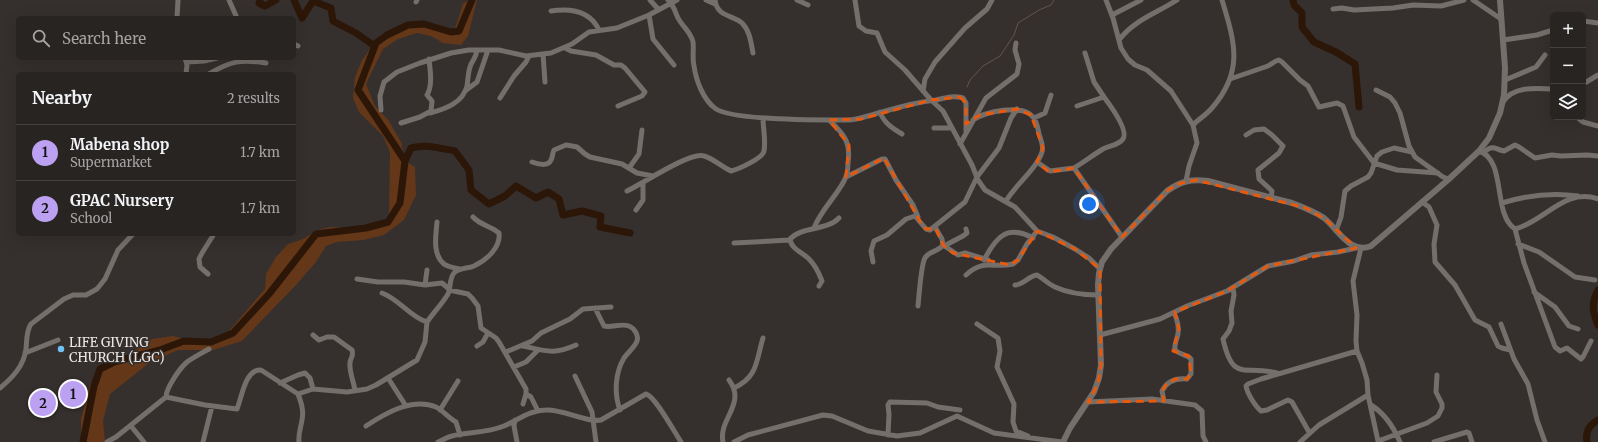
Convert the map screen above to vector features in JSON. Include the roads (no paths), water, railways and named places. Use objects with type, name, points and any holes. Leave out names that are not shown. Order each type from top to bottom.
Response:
[{"type":"street","points":[[177,16],[178,0]]},
{"type":"street","points":[[229,0],[236,16]]},
{"type":"street","points":[[650,0],[659,10]]},
{"type":"street","points":[[381,110],[380,96],[384,82],[397,72],[429,59],[460,51],[477,50],[506,51],[529,56],[543,54],[565,48],[588,32],[617,28],[659,10],[669,1],[677,0]]},
{"type":"street","points":[[706,0],[715,2],[724,14],[744,25],[750,37],[753,53]]},
{"type":"street","points":[[796,0],[808,5]]},
{"type":"street","points":[[855,0],[859,26],[866,31],[877,33],[885,52],[905,70],[931,100],[943,111],[985,190],[1006,201],[1015,208],[1037,231],[1075,249],[1089,258],[1100,269]]},
{"type":"street","points":[[923,91],[925,79],[935,62],[965,28],[987,9],[992,0]]},
{"type":"street","points":[[1106,0],[1112,14],[1121,48],[1128,59],[1153,75],[1171,91],[1194,125],[1197,143],[1186,180]]},
{"type":"street","points":[[1112,14],[1141,0]]},
{"type":"street","points":[[1119,40],[1127,30],[1146,17],[1177,0]]},
{"type":"street","points":[[1333,9],[1384,9],[1435,3],[1447,5],[1464,0]]},
{"type":"street","points":[[1473,0],[1501,19]]},
{"type":"street","points":[[669,1],[679,19],[692,37],[695,73],[705,96],[712,106],[723,112],[763,118],[830,120],[861,119],[880,112],[931,100],[948,97],[963,98],[966,103],[966,132]]},
{"type":"street","points":[[1194,125],[1211,109],[1220,97],[1230,79],[1235,64],[1233,45],[1223,2]]},
{"type":"street","points":[[1482,152],[1497,122],[1502,103],[1505,80],[1501,19],[1502,2]]},
{"type":"street","points":[[551,11],[567,10],[581,13],[592,19],[599,30]]},
{"type":"street","points":[[649,15],[653,39],[674,65]]},
{"type":"street","points":[[1586,21],[1598,23]]},
{"type":"street","points":[[1503,40],[1537,35],[1550,31]]},
{"type":"street","points":[[960,144],[986,98],[1017,74],[1019,64],[1015,50],[1016,43]]},
{"type":"street","points":[[565,48],[572,51],[596,54],[625,68],[645,92],[642,96],[618,106]]},
{"type":"street","points":[[401,123],[449,106],[460,99],[465,91],[470,68],[476,58],[477,50]]},
{"type":"street","points":[[465,91],[477,82],[488,50]]},
{"type":"street","points":[[1037,162],[1050,171],[1074,168],[1123,139],[1124,131],[1114,110],[1094,82],[1085,53]]},
{"type":"street","points":[[543,54],[546,82]]},
{"type":"street","points":[[1505,80],[1536,67],[1545,55]]},
{"type":"street","points":[[500,98],[529,56]]},
{"type":"street","points":[[429,59],[431,78],[427,95],[431,99],[432,104],[430,113]]},
{"type":"street","points":[[186,72],[186,60],[208,60]]},
{"type":"street","points":[[213,72],[229,64],[240,61],[248,60],[266,63]]},
{"type":"street","points":[[1230,79],[1268,66],[1279,60],[1308,86],[1319,107],[1337,103],[1343,106],[1354,137],[1374,163],[1397,170],[1438,173]]},
{"type":"street","points":[[1586,82],[1598,75]]},
{"type":"street","points":[[1502,103],[1510,94],[1520,91],[1534,88],[1550,89]]},
{"type":"street","points":[[1376,90],[1390,97],[1395,103],[1400,113],[1412,152],[1419,161],[1448,179]]},
{"type":"street","points":[[1034,118],[1045,113],[1051,95]]},
{"type":"street","points":[[1077,106],[1104,97]]},
{"type":"street","points":[[973,120],[986,114],[1017,109],[1026,112],[1034,118],[1043,148],[1037,162],[1021,180],[1006,201]]},
{"type":"street","points":[[846,177],[882,159],[885,159],[918,217],[926,229],[930,230],[963,205],[977,177],[998,148],[1011,118],[1017,109]]},
{"type":"street","points":[[880,112],[888,124],[902,134]]},
{"type":"street","points":[[627,191],[687,159],[700,155],[705,156],[731,171],[760,157],[764,151],[763,118]]},
{"type":"street","points":[[814,228],[819,217],[846,177],[849,159],[849,145],[842,133],[830,120]]},
{"type":"street","points":[[1581,120],[1598,126]]},
{"type":"street","points":[[934,128],[951,128]]},
{"type":"street","points":[[1246,135],[1254,130],[1264,129],[1283,146],[1279,153],[1258,170],[1259,179],[1271,190],[1272,198]]},
{"type":"street","points":[[629,168],[639,154],[642,130]]},
{"type":"street","points":[[532,162],[540,165],[549,162],[554,150],[566,145],[577,147],[590,157],[616,162],[642,175],[654,176]]},
{"type":"street","points":[[1100,335],[1147,323],[1174,313],[1233,288],[1252,274],[1268,266],[1294,261],[1311,255],[1371,246],[1448,179],[1482,152],[1490,148],[1494,147],[1504,151],[1515,145],[1535,158],[1552,155],[1598,156]]},
{"type":"street","points":[[1336,231],[1341,217],[1345,191],[1351,186],[1368,178],[1377,156],[1382,152],[1394,148],[1412,152]]},
{"type":"street","points":[[1482,152],[1487,154],[1494,167],[1506,218],[1511,227],[1514,229],[1547,330],[1556,349],[1562,351],[1567,348],[1581,359],[1591,340]]},
{"type":"street","points":[[1074,168],[1122,237]]},
{"type":"street","points":[[734,442],[748,435],[823,415],[832,416],[868,431],[888,435],[910,435],[920,433],[951,417],[957,416],[994,433],[1063,442],[1070,428],[1096,388],[1099,378],[1101,365],[1098,295],[1100,269],[1104,258],[1122,237],[1167,191],[1186,180],[1208,181],[1306,208],[1325,218],[1346,241],[1359,248]]},
{"type":"street","points":[[636,210],[643,200],[643,183]]},
{"type":"street","points":[[1502,203],[1525,196],[1539,194],[1587,196],[1598,200]]},
{"type":"street","points":[[1514,229],[1526,225],[1563,203],[1580,196]]},
{"type":"street","points":[[1422,202],[1429,207],[1438,225],[1434,244],[1435,262],[1456,285],[1475,320],[1488,328],[1498,346],[1510,350]]},
{"type":"street","points":[[298,394],[313,389],[338,392],[367,389],[388,378],[416,360],[423,349],[427,336],[427,322],[443,301],[449,289],[453,274],[460,269],[480,263],[491,254],[499,242],[498,233],[495,229],[478,222],[473,217]]},
{"type":"street","points":[[873,262],[871,251],[874,241],[888,235],[910,217],[918,217]]},
{"type":"street","points":[[734,244],[790,240],[794,235],[832,224],[839,218]]},
{"type":"street","points":[[437,222],[435,244],[440,258],[445,264],[460,269]]},
{"type":"street","points":[[935,227],[944,246],[958,255],[965,253],[998,264]]},
{"type":"street","points":[[918,306],[920,282],[925,258],[963,236],[967,233],[966,229]]},
{"type":"street","points":[[966,275],[977,267],[990,264],[1010,265],[1016,262],[1026,244],[1033,238],[1037,231]]},
{"type":"street","points":[[984,260],[995,241],[1003,235],[1018,232],[1033,238]]},
{"type":"street","points":[[0,388],[18,370],[26,354],[28,328],[31,324],[64,299],[73,295],[86,295],[97,289],[105,279],[113,258],[118,250],[131,236]]},
{"type":"street","points":[[208,274],[200,267],[199,259],[213,236]]},
{"type":"street","points":[[790,240],[796,249],[810,261],[818,272],[822,281],[819,286]]},
{"type":"street","points":[[1518,244],[1539,252],[1575,277],[1595,280]]},
{"type":"street","points":[[1359,248],[1353,281],[1356,303],[1357,352],[1367,380],[1368,396],[1378,441],[1396,433],[1428,423],[1438,416],[1442,408],[1442,404],[1436,392],[1437,375]]},
{"type":"street","points":[[426,286],[428,270]]},
{"type":"street","points":[[1015,285],[1019,285],[1030,277],[1037,275],[1055,287],[1064,290],[1081,294],[1098,295]]},
{"type":"street","points":[[357,278],[378,282],[404,282],[426,286],[442,284],[449,289],[468,294],[478,306],[481,328],[496,338],[506,352],[526,390],[523,404]]},
{"type":"street","points":[[1233,288],[1234,295],[1231,311],[1232,323],[1223,339],[1227,356],[1235,366],[1242,370],[1257,370],[1279,373]]},
{"type":"street","points":[[1534,292],[1555,307],[1569,326],[1578,329]]},
{"type":"street","points":[[382,294],[391,297],[415,316],[427,322]]},
{"type":"street","points":[[506,352],[532,341],[545,331],[570,319],[584,309],[611,307]]},
{"type":"street","points":[[595,308],[604,326],[626,325],[633,328],[638,335],[637,341],[623,360],[618,376],[616,396],[620,410]]},
{"type":"street","points":[[1164,401],[1162,391],[1166,385],[1175,380],[1187,379],[1191,374],[1191,359],[1187,355],[1179,353],[1176,350],[1175,345],[1179,329],[1174,313]]},
{"type":"street","points":[[977,324],[998,338],[1000,351],[998,367],[1014,404],[1014,427],[1016,431],[1033,438]]},
{"type":"street","points":[[1501,324],[1518,369],[1528,384],[1537,420],[1545,442]]},
{"type":"street","points":[[477,346],[483,342],[488,333]]},
{"type":"street","points":[[313,335],[318,340],[327,337],[334,337],[352,350],[353,357],[350,363],[355,390]]},
{"type":"street","points":[[734,388],[746,382],[753,373],[756,368],[764,338]]},
{"type":"street","points":[[26,354],[58,340]]},
{"type":"street","points":[[522,345],[538,350],[552,352],[576,345]]},
{"type":"street","points":[[107,442],[131,426],[166,397],[183,367],[193,358],[209,349]]},
{"type":"street","points":[[514,367],[526,362],[538,350]]},
{"type":"street","points":[[1309,432],[1292,402],[1288,400],[1261,411],[1255,406],[1253,400],[1247,392],[1246,386],[1279,373],[1357,352]]},
{"type":"street","points":[[166,397],[212,406],[237,409],[244,387],[251,373],[256,370],[261,370],[298,394],[303,409],[299,437],[300,442]]},
{"type":"street","points":[[280,383],[298,374],[305,373],[310,378],[313,389]]},
{"type":"street","points":[[575,376],[590,404],[596,442]]},
{"type":"street","points":[[388,378],[406,406]]},
{"type":"street","points":[[723,442],[723,431],[736,396],[734,388],[728,380]]},
{"type":"street","points":[[440,410],[458,381]]},
{"type":"street","points":[[526,394],[531,397],[538,411]]},
{"type":"street","points":[[438,442],[451,436],[495,429],[530,413],[538,411],[548,410],[563,412],[593,420],[601,420],[649,394],[681,442]]},
{"type":"street","points":[[1300,442],[1309,432],[1332,416],[1368,396]]},
{"type":"street","points":[[1088,402],[1152,399],[1195,405],[1202,411],[1203,436],[1206,442]]},
{"type":"street","points":[[888,435],[888,405],[890,402],[927,403],[938,407],[960,410]]},
{"type":"street","points":[[366,426],[390,412],[406,406],[427,405],[436,407],[456,422],[460,435]]},
{"type":"street","points":[[1371,405],[1382,414],[1396,433],[1400,442]]},
{"type":"street","points":[[203,442],[212,406]]},
{"type":"street","points":[[515,420],[514,426],[517,442]]},
{"type":"street","points":[[131,426],[144,442]]},
{"type":"street","points":[[1434,442],[1467,432],[1469,433],[1472,442]]},
{"type":"waterway","points":[[260,0],[259,3],[265,6],[276,0]]},
{"type":"waterway","points":[[294,0],[302,18],[313,1],[331,8],[333,21],[356,33],[373,45]]},
{"type":"waterway","points":[[83,442],[94,386],[100,369],[114,362],[160,350],[184,341],[211,342],[233,333],[269,294],[316,234],[366,228],[388,222],[400,203],[405,161],[358,90],[376,43],[387,35],[408,25],[424,24],[451,32],[459,31],[472,0]]},
{"type":"waterway","points":[[967,87],[970,80],[983,66],[1000,56],[1014,35],[1018,23],[1039,10],[1051,5],[1054,0]]},
{"type":"waterway","points":[[1293,0],[1294,5],[1302,13],[1302,27],[1314,42],[1336,52],[1355,64],[1359,107]]},
{"type":"waterway","points":[[405,161],[411,148],[427,146],[455,151],[469,170],[471,190],[489,204],[505,196],[516,186],[536,198],[548,192],[559,199],[563,215],[582,211],[601,216],[600,227],[630,233]]},
{"type":"waterway","points":[[1598,290],[1593,304],[1594,316],[1598,325]]},
{"type":"waterway","points":[[1587,442],[1588,429],[1598,420]]},
{"type":"place","name":"LIFE GIVING CHURCH (LGC)","points":[[61,349]]},
{"type":"place","name":"Mabena shop","points":[[73,394]]},
{"type":"place","name":"GPAC Nursery","points":[[43,403]]}]
